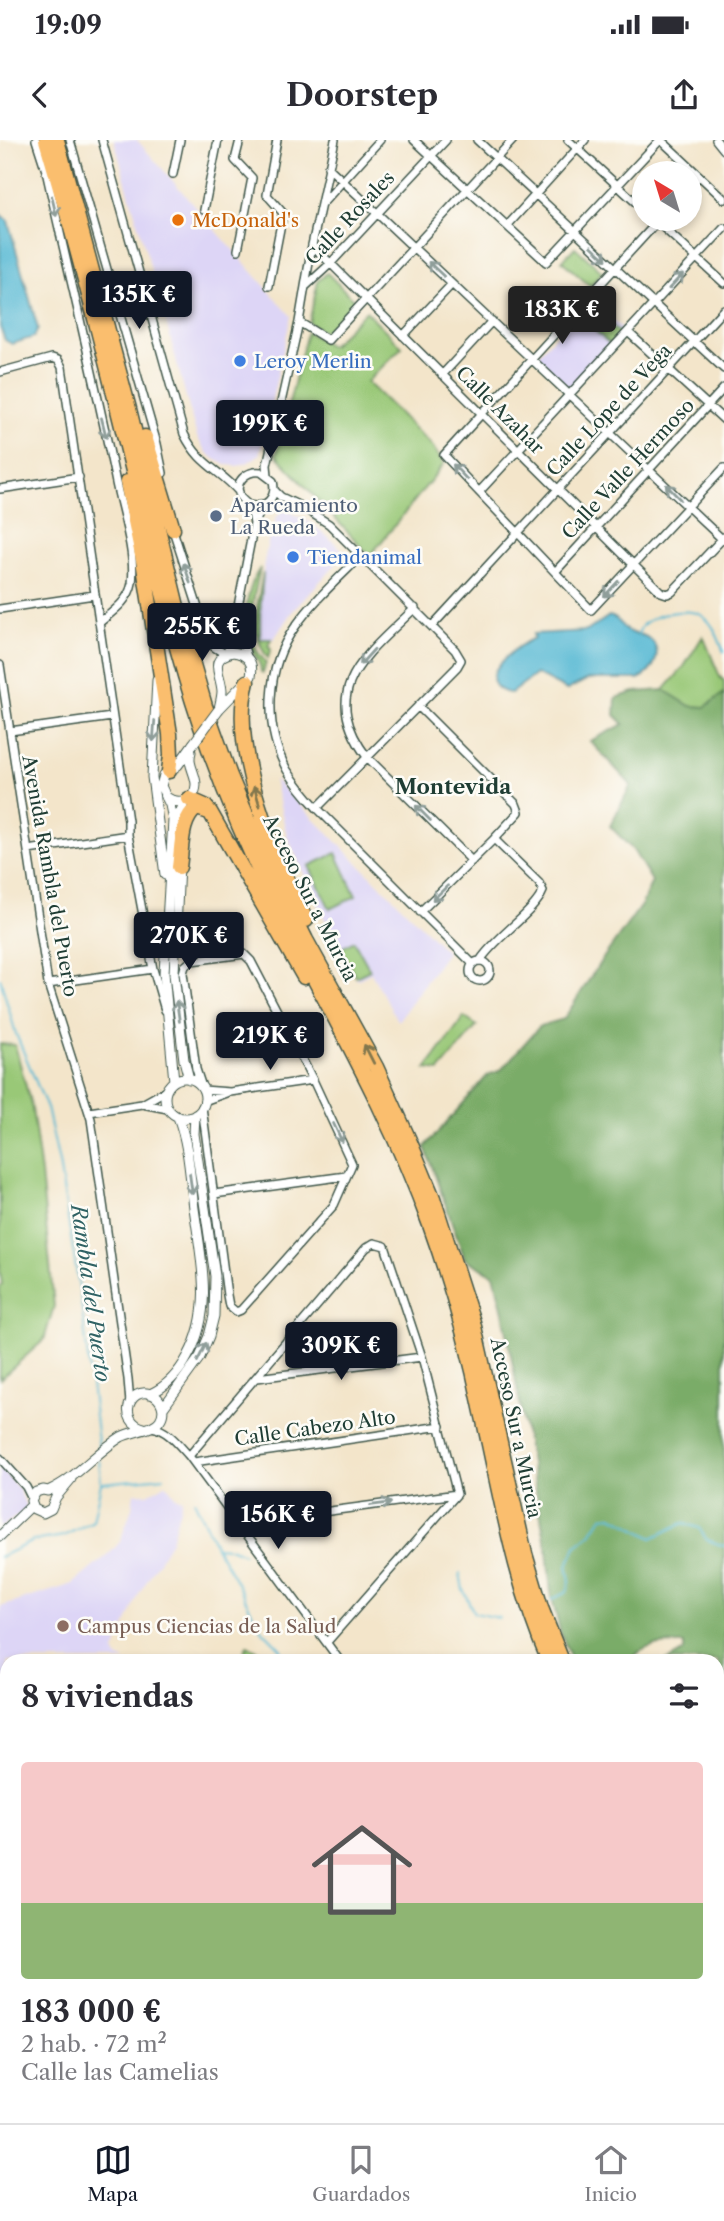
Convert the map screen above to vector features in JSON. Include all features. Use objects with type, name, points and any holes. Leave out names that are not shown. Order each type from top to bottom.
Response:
[{"type":"highway","name":"Acceso Sur a Murcia","points":[[46,140],[117,406],[170,626],[207,746],[260,873],[344,1032],[399,1145],[439,1251],[471,1360],[513,1558],[546,1654]]},
{"type":"highway","name":"Acceso Sur a Murcia","points":[[57,140],[129,409],[181,623],[209,718],[260,846],[306,940],[376,1067],[423,1172],[444,1230],[479,1345],[525,1554],[541,1608],[559,1654]]},
{"type":"highway","points":[[85,238],[173,529]]},
{"type":"highway","points":[[117,406],[113,414],[143,560],[170,734],[172,769]]},
{"type":"highway","points":[[245,684],[243,727],[254,788],[274,848],[327,964],[338,995]]},
{"type":"highway","points":[[187,800],[205,806],[211,812],[290,954],[323,1006],[344,1032]]},
{"type":"highway","points":[[179,867],[186,820],[197,808],[211,812]]},
{"type":"street","points":[[36,140],[46,171],[130,548],[130,592],[99,623]]},
{"type":"street","points":[[70,140],[157,444],[173,529],[204,627],[214,647],[225,654],[241,653],[247,657]]},
{"type":"street","points":[[102,140],[184,434],[198,457],[226,477],[239,492],[249,505],[254,524]]},
{"type":"street","points":[[173,174],[180,140]]},
{"type":"street","points":[[204,210],[218,140]]},
{"type":"street","points":[[238,250],[252,178],[235,160],[240,140]]},
{"type":"street","points":[[269,286],[283,213],[267,195],[277,140]]},
{"type":"street","points":[[317,808],[461,660],[415,608],[329,524],[286,500],[274,490],[266,471],[299,322],[327,167],[335,140]]},
{"type":"street","points":[[320,206],[380,140]]},
{"type":"street","points":[[414,140],[546,262],[660,140],[683,161]]},
{"type":"street","name":"Calle Rosales","points":[[306,287],[446,140]]},
{"type":"street","points":[[477,140],[724,369]]},
{"type":"street","points":[[299,322],[328,340],[513,140]]},
{"type":"street","points":[[568,140],[632,199]]},
{"type":"street","points":[[507,226],[585,140]]},
{"type":"street","points":[[716,140],[724,149]]},
{"type":"street","points":[[327,167],[723,538]]},
{"type":"street","points":[[702,179],[724,200]]},
{"type":"street","points":[[480,492],[724,229]]},
{"type":"street","points":[[647,231],[444,455],[591,611],[724,468]]},
{"type":"street","points":[[668,231],[724,284]]},
{"type":"street","name":"Calle Azahar","points":[[312,245],[661,592],[667,594],[678,585],[723,538]]},
{"type":"street","points":[[403,336],[452,284]]},
{"type":"street","name":"Calle Lope de Vega","points":[[432,626],[724,309]]},
{"type":"street","points":[[442,374],[492,321]]},
{"type":"street","points":[[628,332],[724,420]]},
{"type":"street","points":[[0,372],[52,358],[58,360],[64,374],[128,835],[153,969],[168,1022]]},
{"type":"street","name":"Calle Valle Hermoso","points":[[555,572],[724,388]]},
{"type":"street","points":[[239,492],[241,480],[245,475],[266,471]]},
{"type":"street","points":[[226,477],[245,475]]},
{"type":"street","points":[[0,489],[79,477]]},
{"type":"street","points":[[219,709],[222,688],[216,669],[217,663],[231,642],[254,524],[274,490]]},
{"type":"street","points":[[249,505],[286,500]]},
{"type":"street","points":[[361,556],[309,609],[282,649],[272,684],[272,716],[278,748],[286,768],[317,808],[420,912],[476,963],[535,903],[543,891],[539,883],[494,839]]},
{"type":"street","points":[[0,609],[94,595]]},
{"type":"street","points":[[204,627],[216,635],[225,632],[229,628],[239,596]]},
{"type":"street","points":[[142,1104],[167,1090],[174,1081],[164,973],[173,828],[172,812],[163,792],[162,780],[219,709],[245,684],[252,670],[240,633],[239,596]]},
{"type":"street","points":[[415,608],[362,661],[350,682],[345,702],[346,719],[355,740],[367,757],[472,861]]},
{"type":"street","points":[[158,663],[152,777],[167,898]]},
{"type":"street","name":"Avenida Rambla del Puerto","points":[[0,665],[48,984],[89,1112],[130,1403]]},
{"type":"street","points":[[219,680],[230,687],[245,684]]},
{"type":"street","points":[[418,706],[519,808],[517,816],[420,912]]},
{"type":"street","points":[[10,731],[112,717]]},
{"type":"street","points":[[189,1079],[184,1060],[174,974],[179,867],[178,819],[195,790],[189,761],[193,744]]},
{"type":"street","points":[[172,769],[185,769],[193,775]]},
{"type":"street","points":[[166,797],[174,802],[187,800]]},
{"type":"street","points":[[28,850],[128,835]]},
{"type":"street","points":[[244,954],[313,1080],[352,1164],[334,1205],[241,1310],[231,1310],[202,1089],[196,1069],[183,980],[185,966],[191,961],[244,954]]},
{"type":"street","points":[[48,984],[153,969]]},
{"type":"street","points":[[174,1081],[189,1079],[202,1089],[230,1092],[313,1080]]},
{"type":"street","points":[[167,1090],[165,1101],[168,1109]]},
{"type":"street","points":[[115,1441],[159,1422],[163,1411],[200,1357],[209,1336],[214,1316],[215,1276],[194,1134],[195,1115],[203,1104],[230,1092]]},
{"type":"street","points":[[89,1112],[142,1104],[168,1109],[178,1117],[195,1115]]},
{"type":"street","points":[[0,1458],[26,1487],[43,1513],[48,1511],[71,1479],[124,1431],[130,1403],[135,1397],[167,1384],[181,1368],[199,1333],[204,1312],[204,1277],[186,1148],[178,1117]]},
{"type":"street","points":[[214,1194],[346,1176]]},
{"type":"street","points":[[191,1459],[366,1248],[374,1243],[385,1246],[422,1357],[457,1494]]},
{"type":"street","points":[[256,1378],[422,1357]]},
{"type":"street","points":[[128,1379],[134,1389],[160,1400],[164,1425],[169,1435]]},
{"type":"street","points":[[129,1417],[137,1426],[160,1429],[169,1435],[191,1459],[335,1654]]},
{"type":"street","name":"Calle Cabezo Alto","points":[[191,1459],[441,1426]]},
{"type":"street","points":[[48,1492],[71,1479]]},
{"type":"street","points":[[0,1536],[22,1517],[43,1490],[48,1492],[54,1501]]},
{"type":"street","points":[[240,1523],[457,1494]]},
{"type":"street","points":[[327,1642],[457,1494]]},
{"type":"shaded area","points":[[114,140],[137,140],[291,316],[259,455],[247,463],[227,465],[216,460],[206,452],[197,437]]},
{"type":"shaded area","points":[[588,300],[625,331],[570,390],[535,358]]},
{"type":"shaded area","points":[[282,511],[288,511],[313,524],[346,553],[291,613],[274,639],[260,640],[264,562],[269,537]]},
{"type":"shaded area","points":[[274,779],[447,952],[398,1021],[371,973],[357,980],[320,910],[287,836]]},
{"type":"shaded area","points":[[0,1468],[19,1489],[27,1509],[0,1528]]},
{"type":"shaded area","name":"Campus Ciencias de la Salud","points":[[166,1484],[175,1496],[182,1499],[171,1541],[139,1594],[114,1651],[115,1654],[0,1654],[0,1607],[73,1584],[120,1542],[132,1508],[134,1493],[148,1494]]},
{"type":"green space","points":[[575,247],[602,272],[590,286],[562,261]]},
{"type":"green space","points":[[327,273],[355,301],[326,333],[309,323],[318,281]]},
{"type":"green space","points":[[366,311],[402,347],[367,382],[432,446],[444,464],[370,556],[276,455],[307,332],[331,346]]},
{"type":"green space","points":[[600,316],[621,334],[611,345],[590,326]]},
{"type":"green space","points":[[260,568],[252,605],[251,630],[258,653],[266,662],[263,673],[243,635],[249,592]]},
{"type":"green space","points":[[263,573],[260,639],[271,639],[268,658],[258,638],[256,628]]},
{"type":"green space","points":[[703,636],[724,681],[724,693],[705,707],[690,706],[664,690],[683,668]]},
{"type":"green space","points":[[664,690],[690,706],[705,707],[724,693],[724,1654],[679,1654],[684,1651],[684,1644],[676,1644],[648,1648],[636,1654],[569,1654],[560,1631],[551,1594],[547,1550],[494,1275],[465,1259],[425,1147],[487,1076],[501,1070],[540,1026],[564,1019],[642,904],[652,881],[633,850],[610,826],[631,785],[590,741],[624,724],[615,715],[616,698],[634,692]]},
{"type":"green space","points":[[336,853],[356,896],[330,909],[309,866]]},
{"type":"green space","points":[[354,941],[370,970],[356,977],[340,949]]},
{"type":"green space","points":[[464,1017],[477,1026],[439,1071],[426,1069]]},
{"type":"green space","points":[[0,1044],[15,1045],[32,1109],[54,1306],[44,1340],[0,1379],[2,1284]]},
{"type":"green space","points":[[247,1646],[266,1654],[244,1654]]},
{"type":"water","points":[[0,214],[8,221],[38,329],[34,337],[12,344],[5,340],[0,327]]},
{"type":"water","points":[[609,616],[628,632],[646,636],[656,648],[653,667],[644,676],[638,679],[588,679],[567,690],[536,674],[511,693],[496,686],[493,680],[499,665],[534,638],[533,634],[587,631]]},
{"type":"waterway","points":[[638,634],[640,628],[654,618],[669,613],[693,612],[708,621],[724,652]]},
{"type":"waterway","name":"Rambla del Puerto","points":[[0,978],[16,1034],[47,1108],[59,1163],[80,1293],[99,1450]]},
{"type":"waterway","name":"Rambla del Puerto","points":[[0,1557],[33,1541],[64,1536],[93,1521],[101,1483],[99,1459]]},
{"type":"waterway","points":[[103,1483],[164,1477]]},
{"type":"waterway","points":[[194,1500],[260,1628],[283,1654]]},
{"type":"waterway","points":[[551,1600],[567,1592],[570,1581],[567,1566],[576,1546],[591,1534],[602,1517],[612,1516],[652,1538],[683,1523],[699,1528],[707,1540],[724,1546]]},
{"type":"waterway","points":[[216,1547],[229,1548],[244,1554]]},
{"type":"waterway","points":[[460,1573],[463,1590],[474,1613],[499,1618]]},
{"type":"place","name":"McDonald's","points":[[178,220]]},
{"type":"place","name":"Leroy Merlin","points":[[240,361]]},
{"type":"place","name":"Aparcamiento La Rueda","points":[[216,516]]},
{"type":"place","name":"Tiendanimal","points":[[293,557]]},
{"type":"place","name":"Campus Ciencias de la Salud","points":[[63,1626]]},
{"type":"district","name":"Montevida","points":[[453,786]]}]
